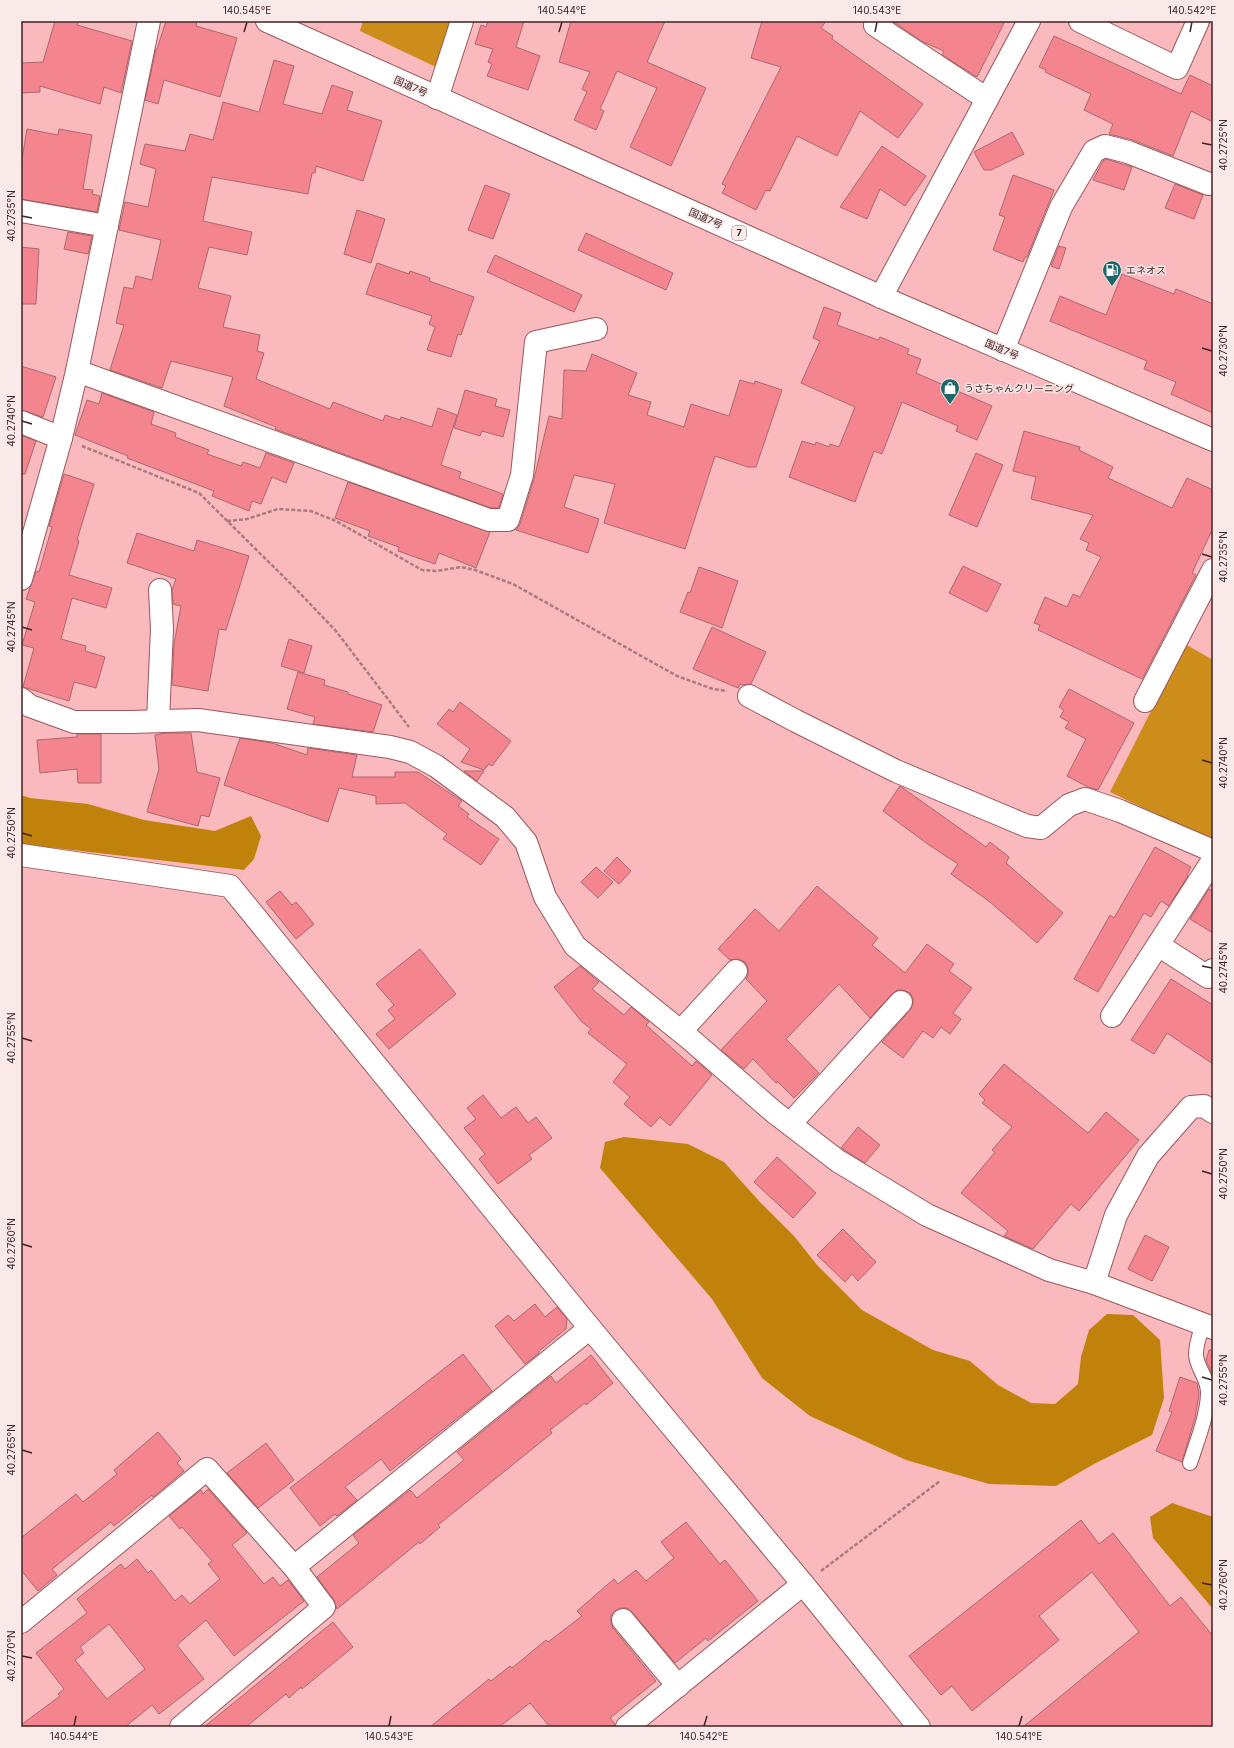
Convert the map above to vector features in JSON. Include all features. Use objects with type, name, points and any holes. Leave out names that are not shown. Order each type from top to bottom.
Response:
[{"type":"main road","points":[[21,579],[61,438],[77,371],[149,21]]},
{"type":"main road","name":"国道7号","points":[[267,21],[881,297],[1213,440]]},
{"type":"main road","points":[[437,98],[462,21]]},
{"type":"main road","points":[[876,21],[874,25],[987,99]]},
{"type":"main road","points":[[881,297],[1029,21]]},
{"type":"main road","points":[[1080,21],[1177,68],[1199,21],[1213,27]]},
{"type":"main road","points":[[1003,350],[1061,207],[1094,150],[1105,146],[1128,152],[1209,184]]},
{"type":"main road","points":[[21,211],[107,226]]},
{"type":"main road","points":[[77,371],[489,520],[508,520],[522,475],[536,342],[596,329]]},
{"type":"main road","points":[[21,422],[61,438]]},
{"type":"main road","points":[[1145,701],[1213,570]]},
{"type":"main road","points":[[158,721],[162,628],[160,590]]},
{"type":"main road","points":[[749,696],[796,722],[896,771],[1027,826],[1041,828],[1069,805],[1085,799],[1120,811],[1213,851]]},
{"type":"main road","points":[[21,699],[30,706],[74,722],[198,720],[390,747],[410,752],[436,766],[505,817],[526,842],[545,897],[575,946],[838,1162],[928,1215],[1049,1270],[1094,1283],[1208,1326]]},
{"type":"main road","points":[[21,855],[230,886],[590,1328],[803,1584],[919,1727]]},
{"type":"main road","points":[[1112,1016],[1213,860]]},
{"type":"main road","points":[[1158,945],[1208,977],[1213,970]]},
{"type":"main road","points":[[680,1032],[736,971]]},
{"type":"main road","points":[[790,1124],[901,1002]]},
{"type":"main road","points":[[1094,1283],[1116,1215],[1148,1156],[1191,1107],[1204,1106],[1213,1112]]},
{"type":"main road","points":[[294,1567],[590,1328]]},
{"type":"main road","points":[[21,1622],[207,1469],[294,1567],[324,1607],[181,1727]]},
{"type":"main road","points":[[627,1727],[803,1584]]},
{"type":"main road","points":[[623,1620],[678,1686]]},
{"type":"lane","points":[[1190,1463],[1205,1410],[1208,1393],[1205,1376],[1198,1365],[1196,1354],[1208,1326]]},
{"type":"path","points":[[61,438],[199,493],[294,586],[336,631],[412,731],[410,752]]},
{"type":"path","points":[[227,521],[246,519],[278,509],[311,511],[336,521],[422,570],[438,571],[461,568],[475,570],[513,584],[677,676],[713,689],[749,696]]},
{"type":"path","points":[[803,1584],[940,1481]]},
{"type":"shaded area","points":[[363,21],[451,21],[436,67],[360,31]]},
{"type":"shaded area","points":[[1185,644],[1213,660],[1213,841],[1110,792]]},
{"type":"shaded area","points":[[21,795],[30,798],[88,804],[144,820],[215,831],[251,816],[261,836],[254,859],[244,870],[21,844]]},
{"type":"shaded area","points":[[624,1137],[688,1144],[724,1162],[759,1201],[794,1236],[817,1265],[862,1310],[933,1350],[970,1361],[998,1385],[1031,1403],[1055,1404],[1078,1384],[1081,1357],[1089,1330],[1107,1314],[1133,1315],[1160,1340],[1164,1398],[1152,1435],[1094,1464],[1056,1486],[989,1484],[906,1460],[810,1416],[762,1378],[712,1299],[600,1168],[605,1142]]},
{"type":"shaded area","points":[[1172,1503],[1213,1517],[1213,1609],[1153,1538],[1150,1517]]},
{"type":"building","points":[[55,21],[79,21],[77,25],[132,41],[121,93],[104,87],[100,104],[40,86],[40,92],[21,93],[21,63],[43,62]]},
{"type":"building","points":[[166,21],[197,21],[196,26],[237,38],[220,97],[164,80],[158,104],[145,100],[156,49]]},
{"type":"building","points":[[488,21],[524,21],[516,47],[540,56],[528,90],[487,76],[492,64],[488,62],[493,49],[475,44],[481,25],[486,27]]},
{"type":"building","points":[[571,21],[665,21],[647,62],[706,88],[671,166],[630,147],[657,88],[617,71],[600,109],[604,111],[596,130],[574,120],[587,92],[582,89],[590,72],[559,62]]},
{"type":"building","points":[[762,21],[826,21],[821,28],[833,36],[832,39],[923,104],[898,138],[860,111],[837,156],[797,136],[770,191],[766,190],[756,210],[722,193],[726,186],[722,184],[781,67],[751,58]]},
{"type":"building","points":[[892,21],[1005,21],[977,77],[942,55],[944,51],[923,42]]},
{"type":"building","points":[[1054,36],[1181,94],[1190,75],[1213,86],[1213,122],[1191,111],[1173,156],[1133,140],[1109,134],[1113,124],[1084,110],[1091,94],[1045,72],[1046,70],[1039,67]]},
{"type":"building","points":[[274,60],[294,66],[283,104],[322,114],[332,85],[353,92],[347,110],[382,121],[363,181],[316,166],[315,173],[312,173],[308,194],[212,177],[203,221],[252,232],[247,255],[209,247],[198,288],[231,296],[223,327],[260,335],[257,351],[264,353],[256,379],[330,409],[333,402],[383,421],[385,415],[400,420],[401,417],[432,427],[438,408],[457,415],[441,465],[461,472],[459,478],[503,494],[499,508],[491,508],[275,429],[276,427],[224,406],[233,377],[171,361],[162,388],[110,370],[124,325],[116,323],[124,287],[133,289],[136,276],[152,280],[161,240],[119,230],[125,202],[148,207],[156,169],[140,164],[145,144],[185,151],[190,134],[213,140],[223,102],[259,112]]},
{"type":"building","points":[[27,129],[58,135],[59,129],[92,135],[83,189],[93,190],[92,194],[100,196],[97,212],[21,199],[21,165]]},
{"type":"building","points":[[1012,132],[1024,154],[991,170],[984,170],[974,152]]},
{"type":"building","points":[[882,146],[926,176],[905,206],[880,189],[867,219],[840,207]]},
{"type":"building","points":[[1106,159],[1132,167],[1124,190],[1093,180],[1103,161]]},
{"type":"building","points":[[1013,175],[1054,190],[1027,257],[1025,257],[1023,262],[993,250],[1005,217],[999,215]]},
{"type":"building","points":[[1175,184],[1203,195],[1194,219],[1165,208]]},
{"type":"building","points":[[485,185],[510,194],[493,239],[468,230]]},
{"type":"building","points":[[357,210],[385,219],[371,263],[344,254]]},
{"type":"building","points":[[68,232],[92,236],[88,254],[64,249]]},
{"type":"building","points":[[586,233],[673,273],[666,290],[578,250]]},
{"type":"building","points":[[1059,246],[1066,248],[1059,269],[1051,266]]},
{"type":"building","points":[[21,247],[39,249],[36,304],[21,304]]},
{"type":"building","points":[[495,255],[582,295],[574,312],[487,272]]},
{"type":"building","points":[[377,263],[409,274],[410,271],[430,278],[429,281],[474,297],[461,335],[458,334],[451,357],[427,350],[435,327],[429,324],[432,316],[366,294]]},
{"type":"building","points":[[1122,274],[1174,294],[1176,289],[1213,304],[1213,413],[1171,394],[1176,382],[1144,369],[1147,361],[1050,321],[1060,296],[1106,315]]},
{"type":"building","points":[[824,307],[841,313],[837,325],[878,340],[880,337],[909,349],[907,354],[921,359],[916,373],[992,406],[977,440],[956,431],[958,426],[902,402],[882,454],[874,451],[855,502],[789,477],[802,441],[815,445],[816,442],[829,447],[830,444],[839,447],[855,407],[801,383],[820,341],[813,338]]},
{"type":"building","points":[[592,354],[637,373],[628,395],[651,402],[647,415],[684,427],[691,404],[729,416],[740,380],[754,384],[755,381],[782,390],[756,467],[748,467],[715,456],[685,549],[604,523],[615,484],[574,475],[564,507],[599,519],[588,553],[516,530],[520,524],[534,479],[549,416],[562,419],[564,370],[586,371]]},
{"type":"building","points":[[21,366],[56,377],[43,417],[21,410]]},
{"type":"building","points":[[465,390],[497,399],[495,406],[510,410],[503,437],[482,431],[480,436],[454,428]]},
{"type":"building","points":[[102,393],[154,412],[151,424],[176,433],[175,437],[209,450],[207,454],[241,466],[243,462],[260,468],[266,453],[294,463],[286,483],[272,477],[261,504],[252,501],[249,511],[212,496],[214,491],[127,458],[128,456],[75,435],[87,400],[99,404]]},
{"type":"building","points":[[1024,431],[1080,447],[1079,450],[1113,467],[1108,478],[1172,508],[1187,478],[1213,490],[1213,528],[1192,573],[1196,575],[1142,679],[1038,630],[1040,625],[1034,623],[1045,597],[1067,607],[1073,594],[1080,597],[1101,557],[1086,550],[1089,543],[1080,539],[1093,515],[1031,499],[1036,477],[1013,471]]},
{"type":"building","points":[[21,435],[36,441],[25,474],[21,474]]},
{"type":"building","points":[[976,453],[1003,465],[977,527],[949,515]]},
{"type":"building","points":[[64,474],[94,484],[77,540],[79,541],[69,575],[112,588],[106,608],[72,598],[61,639],[86,646],[85,651],[105,657],[96,688],[74,682],[69,701],[23,687],[34,648],[22,645],[35,602],[26,599],[36,571],[39,572],[52,527],[49,526]]},
{"type":"building","points":[[348,482],[490,532],[476,568],[439,553],[435,564],[398,551],[399,547],[368,536],[370,531],[335,518]]},
{"type":"building","points":[[137,533],[194,551],[197,540],[249,556],[226,630],[219,629],[208,691],[172,685],[174,644],[181,606],[173,604],[172,590],[176,579],[127,563]]},
{"type":"building","points":[[963,566],[1001,584],[987,612],[949,593]]},
{"type":"building","points":[[699,567],[738,581],[722,628],[680,612],[688,592],[690,593]]},
{"type":"building","points":[[712,627],[766,652],[751,684],[740,684],[738,688],[693,669]]},
{"type":"building","points":[[289,639],[312,646],[304,673],[281,666]]},
{"type":"building","points":[[298,672],[325,680],[324,685],[348,692],[348,694],[382,705],[373,732],[313,724],[315,717],[287,709]]},
{"type":"building","points":[[1069,689],[1134,723],[1098,790],[1088,787],[1067,776],[1086,739],[1065,728],[1069,722],[1060,717],[1064,710],[1059,707]]},
{"type":"building","points":[[460,702],[511,741],[492,766],[489,764],[484,770],[461,762],[470,749],[437,724],[449,709],[453,712]]},
{"type":"building","points":[[166,733],[191,733],[197,772],[220,778],[209,817],[201,815],[198,826],[147,812],[159,769],[155,735]]},
{"type":"building","points":[[77,734],[101,734],[101,783],[78,783],[77,769],[40,773],[37,740],[77,737]]},
{"type":"building","points":[[240,738],[272,743],[307,755],[308,748],[357,755],[352,777],[395,777],[395,772],[418,772],[462,801],[458,806],[469,814],[467,817],[499,839],[481,865],[443,839],[447,834],[405,803],[376,804],[376,796],[339,788],[328,822],[224,785]]},
{"type":"building","points":[[464,771],[484,771],[477,781]]},
{"type":"building","points":[[900,786],[986,847],[990,842],[1009,857],[1006,863],[1063,913],[1037,943],[990,902],[951,874],[958,864],[929,845],[883,811]]},
{"type":"building","points":[[1155,847],[1191,867],[1187,875],[1188,876],[1169,906],[1161,901],[1151,917],[1144,913],[1098,992],[1074,979],[1110,915],[1114,918]]},
{"type":"building","points":[[617,857],[631,871],[619,884],[604,871]]},
{"type":"building","points":[[596,867],[613,882],[598,898],[581,882]]},
{"type":"building","points":[[817,886],[878,938],[872,945],[905,973],[927,944],[954,964],[949,971],[972,988],[953,1013],[961,1019],[950,1034],[941,1027],[933,1038],[923,1031],[903,1058],[882,1042],[910,1010],[913,1004],[913,999],[910,993],[903,990],[897,990],[870,1018],[839,984],[786,1039],[819,1073],[794,1098],[778,1082],[776,1083],[753,1059],[744,1069],[721,1050],[767,1001],[746,979],[748,975],[748,968],[745,962],[738,959],[730,960],[718,949],[755,909],[779,931]]},
{"type":"building","points":[[1209,889],[1213,891],[1213,933],[1190,919]]},
{"type":"building","points":[[280,891],[292,905],[296,902],[314,924],[296,939],[266,902]]},
{"type":"building","points":[[420,949],[456,994],[389,1049],[376,1034],[395,1019],[388,1010],[394,1005],[376,984]]},
{"type":"building","points":[[580,966],[599,982],[592,989],[624,1015],[631,1007],[649,1022],[646,1025],[692,1066],[696,1061],[712,1075],[670,1126],[660,1117],[651,1127],[624,1104],[630,1097],[613,1082],[627,1064],[588,1033],[591,1029],[581,1021],[554,987]]},
{"type":"building","points":[[1171,979],[1213,1005],[1213,1064],[1167,1033],[1154,1054],[1131,1040]]},
{"type":"building","points":[[1004,1064],[1088,1133],[1106,1112],[1139,1140],[1079,1211],[1071,1204],[1033,1249],[1004,1236],[1008,1231],[961,1193],[995,1152],[992,1150],[1012,1127],[982,1103],[985,1100],[979,1094]]},
{"type":"building","points":[[483,1095],[501,1118],[516,1107],[528,1123],[536,1117],[552,1138],[529,1155],[532,1159],[498,1184],[479,1159],[485,1154],[464,1128],[476,1119],[467,1108]]},
{"type":"building","points":[[858,1127],[880,1145],[865,1163],[841,1148]]},
{"type":"building","points":[[777,1157],[816,1193],[793,1218],[754,1182]]},
{"type":"building","points":[[843,1229],[876,1262],[858,1281],[852,1274],[845,1282],[817,1255]]},
{"type":"building","points":[[1145,1235],[1169,1247],[1152,1281],[1128,1269]]},
{"type":"building","points":[[535,1304],[545,1317],[557,1307],[567,1319],[566,1329],[525,1364],[495,1326],[508,1315],[514,1321]]},
{"type":"building","points":[[1209,1350],[1213,1350],[1213,1376],[1206,1360]]},
{"type":"building","points":[[463,1354],[492,1391],[390,1471],[381,1459],[345,1487],[357,1500],[337,1516],[335,1514],[320,1526],[290,1488]]},
{"type":"building","points":[[591,1355],[613,1383],[586,1405],[585,1403],[550,1430],[552,1433],[438,1525],[440,1527],[420,1544],[419,1542],[337,1609],[334,1600],[317,1577],[359,1543],[353,1535],[410,1490],[417,1498],[464,1460],[457,1452],[551,1376],[556,1383]]},
{"type":"building","points":[[1180,1377],[1197,1383],[1199,1394],[1195,1418],[1182,1462],[1156,1451],[1172,1412],[1169,1411]]},
{"type":"building","points":[[158,1432],[181,1459],[177,1463],[184,1471],[153,1497],[152,1495],[114,1526],[111,1522],[52,1569],[57,1575],[38,1591],[21,1570],[21,1538],[76,1494],[83,1502],[117,1474],[114,1470]]},
{"type":"building","points":[[266,1443],[294,1480],[258,1508],[227,1473]]},
{"type":"building","points":[[208,1489],[247,1533],[232,1545],[264,1584],[273,1577],[280,1586],[288,1580],[304,1601],[234,1656],[206,1620],[177,1645],[204,1679],[159,1714],[152,1705],[125,1727],[21,1727],[21,1725],[60,1696],[58,1694],[64,1689],[36,1653],[87,1613],[77,1599],[121,1564],[125,1569],[137,1559],[148,1573],[151,1570],[175,1601],[182,1595],[190,1604],[220,1579],[208,1564],[212,1561],[182,1527],[180,1529],[169,1516],[201,1490],[203,1494]],"holes":[[[109,1624],[145,1669],[107,1699],[75,1660],[84,1653],[80,1647]]]},
{"type":"building","points":[[1081,1520],[1099,1544],[1113,1533],[1170,1606],[1181,1597],[1213,1636],[1213,1727],[1023,1727],[1139,1632],[1092,1572],[1039,1616],[1059,1640],[972,1711],[952,1686],[941,1695],[909,1656]]},
{"type":"building","points":[[686,1522],[720,1564],[725,1560],[758,1601],[708,1641],[706,1638],[675,1663],[632,1612],[627,1608],[621,1608],[615,1611],[611,1616],[613,1628],[656,1681],[610,1718],[615,1724],[615,1727],[550,1727],[530,1703],[499,1727],[430,1727],[489,1679],[491,1681],[510,1666],[512,1668],[546,1640],[548,1642],[582,1616],[577,1611],[614,1579],[618,1584],[636,1570],[646,1581],[674,1558],[661,1542]]},
{"type":"building","points":[[333,1622],[353,1647],[302,1689],[301,1687],[289,1698],[286,1694],[246,1727],[204,1727]]},
{"type":"place","name":"エネオス","points":[[1112,287]]},
{"type":"place","name":"うさちゃんクリーニング","points":[[950,405]]}]
